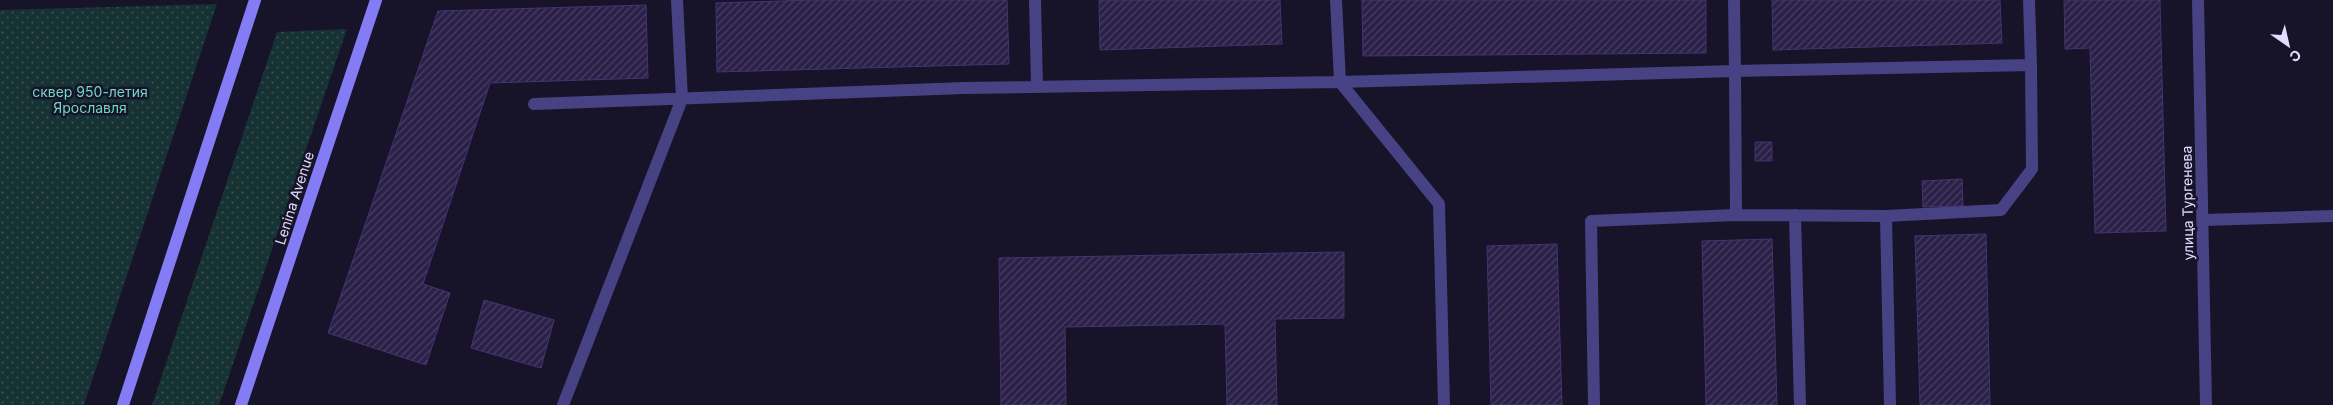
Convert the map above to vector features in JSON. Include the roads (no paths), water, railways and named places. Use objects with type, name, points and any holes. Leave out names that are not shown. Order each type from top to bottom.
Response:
[{"type":"main road","points":[[123,405],[255,0]]},
{"type":"main road","name":"Lenina Avenue","points":[[241,405],[376,0]]},
{"type":"street","points":[[563,405],[682,99],[677,0]]},
{"type":"street","points":[[1035,0],[1037,86]]},
{"type":"street","points":[[1336,0],[1340,82],[1439,204],[1444,405]]},
{"type":"street","points":[[1734,0],[1736,215]]},
{"type":"street","points":[[1594,405],[1591,221],[1736,215],[1886,216],[2000,210],[2032,169],[2032,65],[2029,0]]},
{"type":"street","name":"улица Тургенева","points":[[2198,0],[2206,405]]},
{"type":"street","points":[[534,104],[1037,86],[1340,82],[2032,65]]},
{"type":"street","points":[[1795,215],[1800,405]]},
{"type":"street","points":[[1886,216],[1890,405]]},
{"type":"street","points":[[2203,220],[2333,216]]},
{"type":"park label","name":"сквер 950-летия Ярославля","points":[[90,99]]}]
